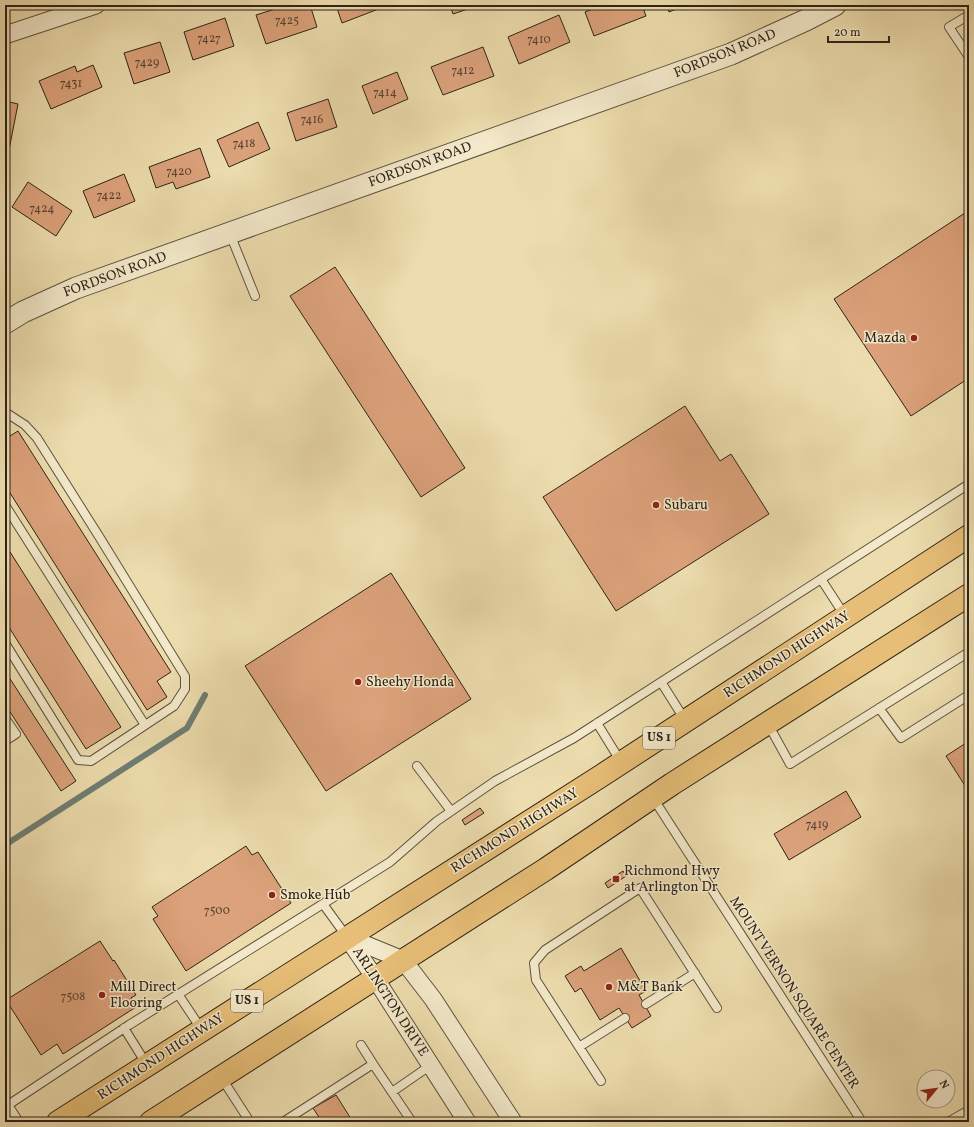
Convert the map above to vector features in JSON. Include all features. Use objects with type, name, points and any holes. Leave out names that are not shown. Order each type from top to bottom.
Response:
[{"type":"highway","name":"RICHMOND HIGHWAY","points":[[58,1122],[621,763],[969,536]]},
{"type":"highway","points":[[151,1122],[546,869],[652,797],[969,595]]},
{"type":"street","points":[[5,35],[96,5]]},
{"type":"street","name":"FORDSON ROAD","points":[[5,323],[23,312],[76,288],[731,54],[806,20],[835,5]]},
{"type":"street","name":"ARLINGTON DRIVE","points":[[347,937],[403,960]]},
{"type":"street","name":"ARLINGTON DRIVE","points":[[347,937],[467,1122]]},
{"type":"street","points":[[403,960],[433,999],[513,1122]]},
{"type":"lane","points":[[969,16],[949,27],[969,57]]},
{"type":"lane","points":[[230,233],[255,296]]},
{"type":"lane","points":[[5,412],[25,425],[36,438],[100,538],[184,676],[185,689],[174,706],[92,761],[78,760],[5,643]]},
{"type":"lane","points":[[19,1122],[7,1106],[124,1028],[390,862],[437,821],[495,781],[568,741],[597,723],[969,484]]},
{"type":"lane","points":[[5,505],[145,725]]},
{"type":"lane","points":[[821,579],[846,616]]},
{"type":"lane","points":[[767,724],[790,764],[969,652]]},
{"type":"lane","points":[[661,682],[685,721]]},
{"type":"lane","points":[[879,708],[901,738],[969,695]]},
{"type":"lane","points":[[5,718],[16,734],[5,741]]},
{"type":"lane","points":[[597,723],[621,763]]},
{"type":"lane","points":[[417,766],[451,812]]},
{"type":"lane","name":"MOUNT VERNON SQUARE CENTER","points":[[652,797],[862,1122]]},
{"type":"lane","points":[[601,1080],[536,980],[534,963],[545,950],[640,888],[717,1008]]},
{"type":"lane","points":[[323,904],[347,937]]},
{"type":"lane","points":[[646,1004],[695,973]]},
{"type":"lane","points":[[178,994],[202,1030]]},
{"type":"lane","points":[[579,1047],[625,1018]]},
{"type":"lane","points":[[124,1028],[148,1065]]},
{"type":"lane","points":[[361,1045],[412,1122]]},
{"type":"lane","points":[[283,1122],[373,1064]]},
{"type":"lane","points":[[392,1092],[431,1065]]},
{"type":"lane","points":[[221,1077],[246,1121]]},
{"type":"lane","points":[[948,1122],[969,1110]]},
{"type":"building","points":[[288,5],[310,5],[317,27],[266,44],[256,15]]},
{"type":"building","points":[[336,5],[389,5],[342,23]]},
{"type":"building","points":[[450,5],[480,5],[453,14]]},
{"type":"building","points":[[602,5],[642,5],[646,16],[594,36],[585,12]]},
{"type":"building","points":[[666,5],[686,5],[669,12]]},
{"type":"building","points":[[559,15],[570,42],[519,64],[508,37]]},
{"type":"building","points":[[225,18],[234,46],[193,60],[184,32]]},
{"type":"building","points":[[160,42],[170,72],[134,84],[124,53]]},
{"type":"building","points":[[483,47],[494,76],[443,95],[431,67]]},
{"type":"building","points":[[93,65],[102,87],[51,109],[39,81],[75,66],[77,72]]},
{"type":"building","points":[[397,72],[408,99],[373,114],[362,86]]},
{"type":"building","points":[[328,99],[337,127],[296,141],[287,113]]},
{"type":"building","points":[[5,101],[18,104],[8,155],[5,154]]},
{"type":"building","points":[[258,122],[270,149],[229,167],[217,140]]},
{"type":"building","points":[[200,148],[210,177],[176,189],[173,182],[156,188],[149,167]]},
{"type":"building","points":[[124,174],[135,201],[94,218],[83,191]]},
{"type":"building","points":[[28,182],[72,211],[56,236],[12,207]]},
{"type":"building","name":"Mazda","points":[[968,211],[969,378],[911,416],[834,299]]},
{"type":"building","points":[[335,267],[465,468],[421,497],[290,296]]},
{"type":"building","name":"Subaru","points":[[685,406],[720,461],[731,454],[769,514],[616,611],[543,497]]},
{"type":"building","points":[[18,431],[171,672],[157,681],[167,697],[147,710],[5,485],[5,460],[10,457],[5,449],[5,439]]},
{"type":"building","points":[[5,544],[121,727],[86,749],[5,621]]},
{"type":"building","name":"Sheehy Honda","points":[[391,573],[471,699],[326,791],[245,666]]},
{"type":"building","points":[[5,671],[76,781],[61,791],[5,704]]},
{"type":"building","points":[[969,741],[969,792],[946,756]]},
{"type":"building","points":[[846,791],[861,817],[789,860],[774,834]]},
{"type":"building","points":[[480,808],[484,813],[465,825],[462,820]]},
{"type":"building","points":[[246,846],[252,855],[258,852],[291,903],[186,971],[153,919],[158,916],[152,907]]},
{"type":"building","points":[[623,871],[626,876],[608,888],[605,883]]},
{"type":"building","points":[[100,941],[136,995],[131,998],[136,1007],[63,1054],[57,1044],[41,1055],[6,1000]]},
{"type":"building","points":[[621,948],[646,991],[639,995],[651,1016],[632,1028],[619,1008],[600,1020],[581,988],[575,992],[565,976],[581,966],[584,971]]},
{"type":"building","points":[[336,1095],[353,1122],[322,1122],[313,1108]]},
{"type":"waterway","points":[[5,845],[187,728],[205,695]]},
{"type":"place","name":"Mazda","points":[[914,338]]},
{"type":"place","name":"Subaru","points":[[656,505]]},
{"type":"place","name":"Sheehy Honda","points":[[358,682]]},
{"type":"place","name":"Richmond Hwy at Arlington Dr","points":[[616,879]]},
{"type":"place","name":"Smoke Hub","points":[[272,895]]},
{"type":"place","name":"M&T Bank","points":[[609,987]]},
{"type":"place","name":"Mill Direct Flooring","points":[[102,995]]}]
